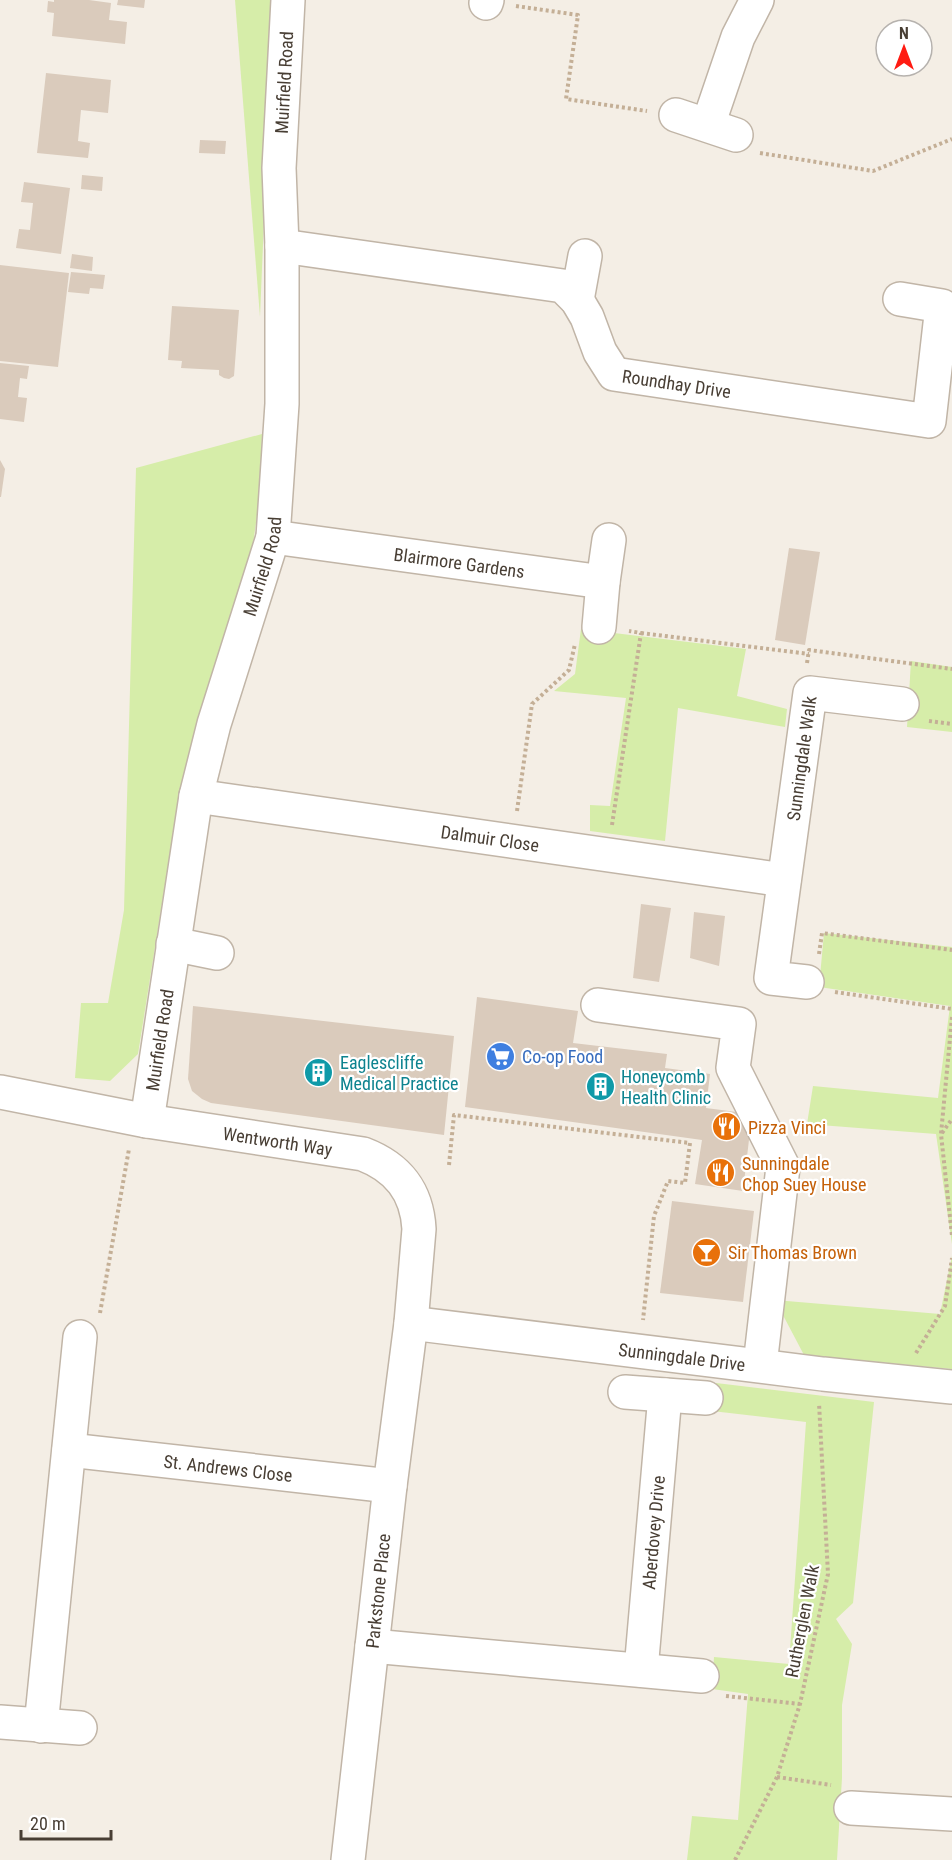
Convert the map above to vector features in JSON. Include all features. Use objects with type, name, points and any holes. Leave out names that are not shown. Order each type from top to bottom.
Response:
[{"type":"street","name":"Muirfield Road","points":[[147,1121],[196,796],[214,724],[273,537],[282,404],[282,246],[279,168],[288,0]]},
{"type":"street","points":[[676,116],[732,137],[738,37],[758,0]]},
{"type":"street","points":[[282,246],[563,286],[577,300]]},
{"type":"street","points":[[577,300],[585,256]]},
{"type":"street","name":"Roundhay Drive","points":[[577,300],[587,317],[600,352],[614,374],[929,421],[942,306],[900,299]]},
{"type":"street","name":"Blairmore Gardens","points":[[273,537],[603,582]]},
{"type":"street","points":[[599,627],[609,540]]},
{"type":"street","name":"Sunningdale Walk","points":[[817,976],[771,978],[810,693],[902,704]]},
{"type":"street","name":"Dalmuir Close","points":[[196,796],[784,880]]},
{"type":"street","points":[[173,944],[217,953]]},
{"type":"street","points":[[598,1005],[739,1024],[733,1068],[783,1167],[760,1365]]},
{"type":"street","name":"Wentworth Way","points":[[0,1092],[147,1121],[363,1154],[390,1167],[409,1191],[418,1219],[411,1323]]},
{"type":"street","name":"Sunningdale Drive","points":[[411,1323],[952,1388]]},
{"type":"street","name":"Parkstone Place","points":[[348,1860],[390,1485],[411,1323]]},
{"type":"street","points":[[41,1726],[80,1337]]},
{"type":"street","points":[[625,1392],[706,1398]]},
{"type":"street","name":"Aberdovey Drive","points":[[640,1670],[665,1395]]},
{"type":"street","name":"St. Andrews Close","points":[[69,1450],[390,1485]]},
{"type":"street","points":[[372,1646],[702,1676]]},
{"type":"street","points":[[0,1722],[80,1728]]},
{"type":"street","points":[[851,1808],[952,1814]]},
{"type":"path","points":[[496,3],[578,15],[566,99],[676,116]]},
{"type":"path","points":[[732,137],[873,171],[952,139]]},
{"type":"path","points":[[515,822],[532,704],[569,670],[578,626],[808,654]]},
{"type":"path","points":[[612,826],[641,633]]},
{"type":"path","points":[[810,693],[804,677],[809,650],[952,669]]},
{"type":"path","points":[[952,950],[822,933],[817,976],[952,1009]]},
{"type":"path","points":[[952,1017],[941,1134],[952,1236]]},
{"type":"path","points":[[449,1165],[454,1115],[690,1143],[685,1183],[668,1181],[654,1216],[643,1320]]},
{"type":"path","points":[[941,1134],[952,1119]]},
{"type":"path","points":[[80,1337],[95,1337],[131,1137],[147,1121]]},
{"type":"path","points":[[913,1383],[915,1354],[945,1306],[952,1258]]},
{"type":"path","name":"Rutherglen Walk","points":[[735,1860],[777,1777],[800,1704],[828,1574],[819,1402],[823,1374]]},
{"type":"path","points":[[702,1676],[705,1694],[800,1704]]},
{"type":"path","points":[[777,1777],[854,1789],[851,1808]]},
{"type":"green space","points":[[235,0],[273,0],[260,317]]},
{"type":"green space","points":[[262,434],[260,494],[248,580],[180,790],[138,1054],[110,1081],[75,1078],[81,1003],[108,1003],[124,910],[136,468]]},
{"type":"green space","points":[[581,629],[746,649],[737,696],[787,709],[785,727],[678,708],[665,841],[590,831],[590,805],[610,806],[626,698],[554,691],[575,674]]},
{"type":"green space","points":[[911,661],[952,667],[952,732],[907,727]]},
{"type":"green space","points":[[824,933],[952,947],[952,1244],[936,1134],[807,1124],[813,1086],[938,1098],[950,1006],[819,987]]},
{"type":"green space","points":[[952,1256],[952,1369],[804,1355],[775,1300],[940,1314]]},
{"type":"green space","points":[[716,1383],[874,1402],[853,1603],[836,1619],[852,1644],[842,1705],[842,1778],[837,1860],[687,1860],[692,1816],[738,1820],[748,1694],[712,1689],[714,1657],[789,1664],[806,1422],[712,1411]]},
{"type":"building","points":[[54,0],[89,0],[111,3],[109,20],[127,22],[125,44],[52,36],[54,13],[47,12],[48,1],[54,2]]},
{"type":"building","points":[[118,0],[145,0],[144,8],[117,5]]},
{"type":"building","points":[[46,73],[111,80],[108,113],[81,110],[78,141],[90,143],[88,158],[37,153]]},
{"type":"building","points":[[200,140],[226,141],[225,154],[199,153]]},
{"type":"building","points":[[82,175],[103,177],[102,191],[81,189]]},
{"type":"building","points":[[24,182],[70,188],[61,254],[16,248],[19,229],[30,230],[33,203],[21,202]]},
{"type":"building","points":[[72,254],[93,257],[92,271],[70,268]]},
{"type":"building","points":[[0,265],[69,273],[58,367],[0,361]]},
{"type":"building","points":[[71,272],[105,275],[103,289],[90,288],[89,294],[68,292]]},
{"type":"building","points":[[172,306],[239,310],[234,376],[229,379],[219,375],[219,370],[181,368],[182,361],[168,360]]},
{"type":"building","points":[[0,363],[29,366],[27,379],[20,378],[18,397],[27,398],[24,422],[0,419]]},
{"type":"building","points":[[0,460],[5,469],[1,497],[0,497]]},
{"type":"building","points":[[789,548],[820,552],[805,645],[775,640]]},
{"type":"building","points":[[641,904],[671,908],[659,982],[633,978]]},
{"type":"building","points":[[694,912],[725,916],[719,966],[690,958]]},
{"type":"building","points":[[477,997],[578,1011],[573,1043],[667,1054],[665,1068],[710,1074],[706,1108],[752,1114],[743,1191],[695,1184],[702,1140],[465,1107]]},
{"type":"building","name":"Eaglescliffe Medical Practice","points":[[193,1006],[454,1036],[444,1135],[211,1103],[202,1099],[192,1091],[188,1079]]},
{"type":"building","name":"Sir Thomas Brown","points":[[672,1201],[754,1211],[743,1302],[660,1293]]},
{"type":"place","name":"Co-op Food","points":[[501,1056]]},
{"type":"place","name":"Eaglescliffe Medical Practice","points":[[319,1072]]},
{"type":"place","name":"Honeycomb Health Clinic","points":[[600,1086]]},
{"type":"place","name":"Pizza Vinci","points":[[727,1127]]},
{"type":"place","name":"Sunningdale Chop Suey House","points":[[721,1173]]},
{"type":"place","name":"Sir Thomas Brown","points":[[707,1252]]}]
